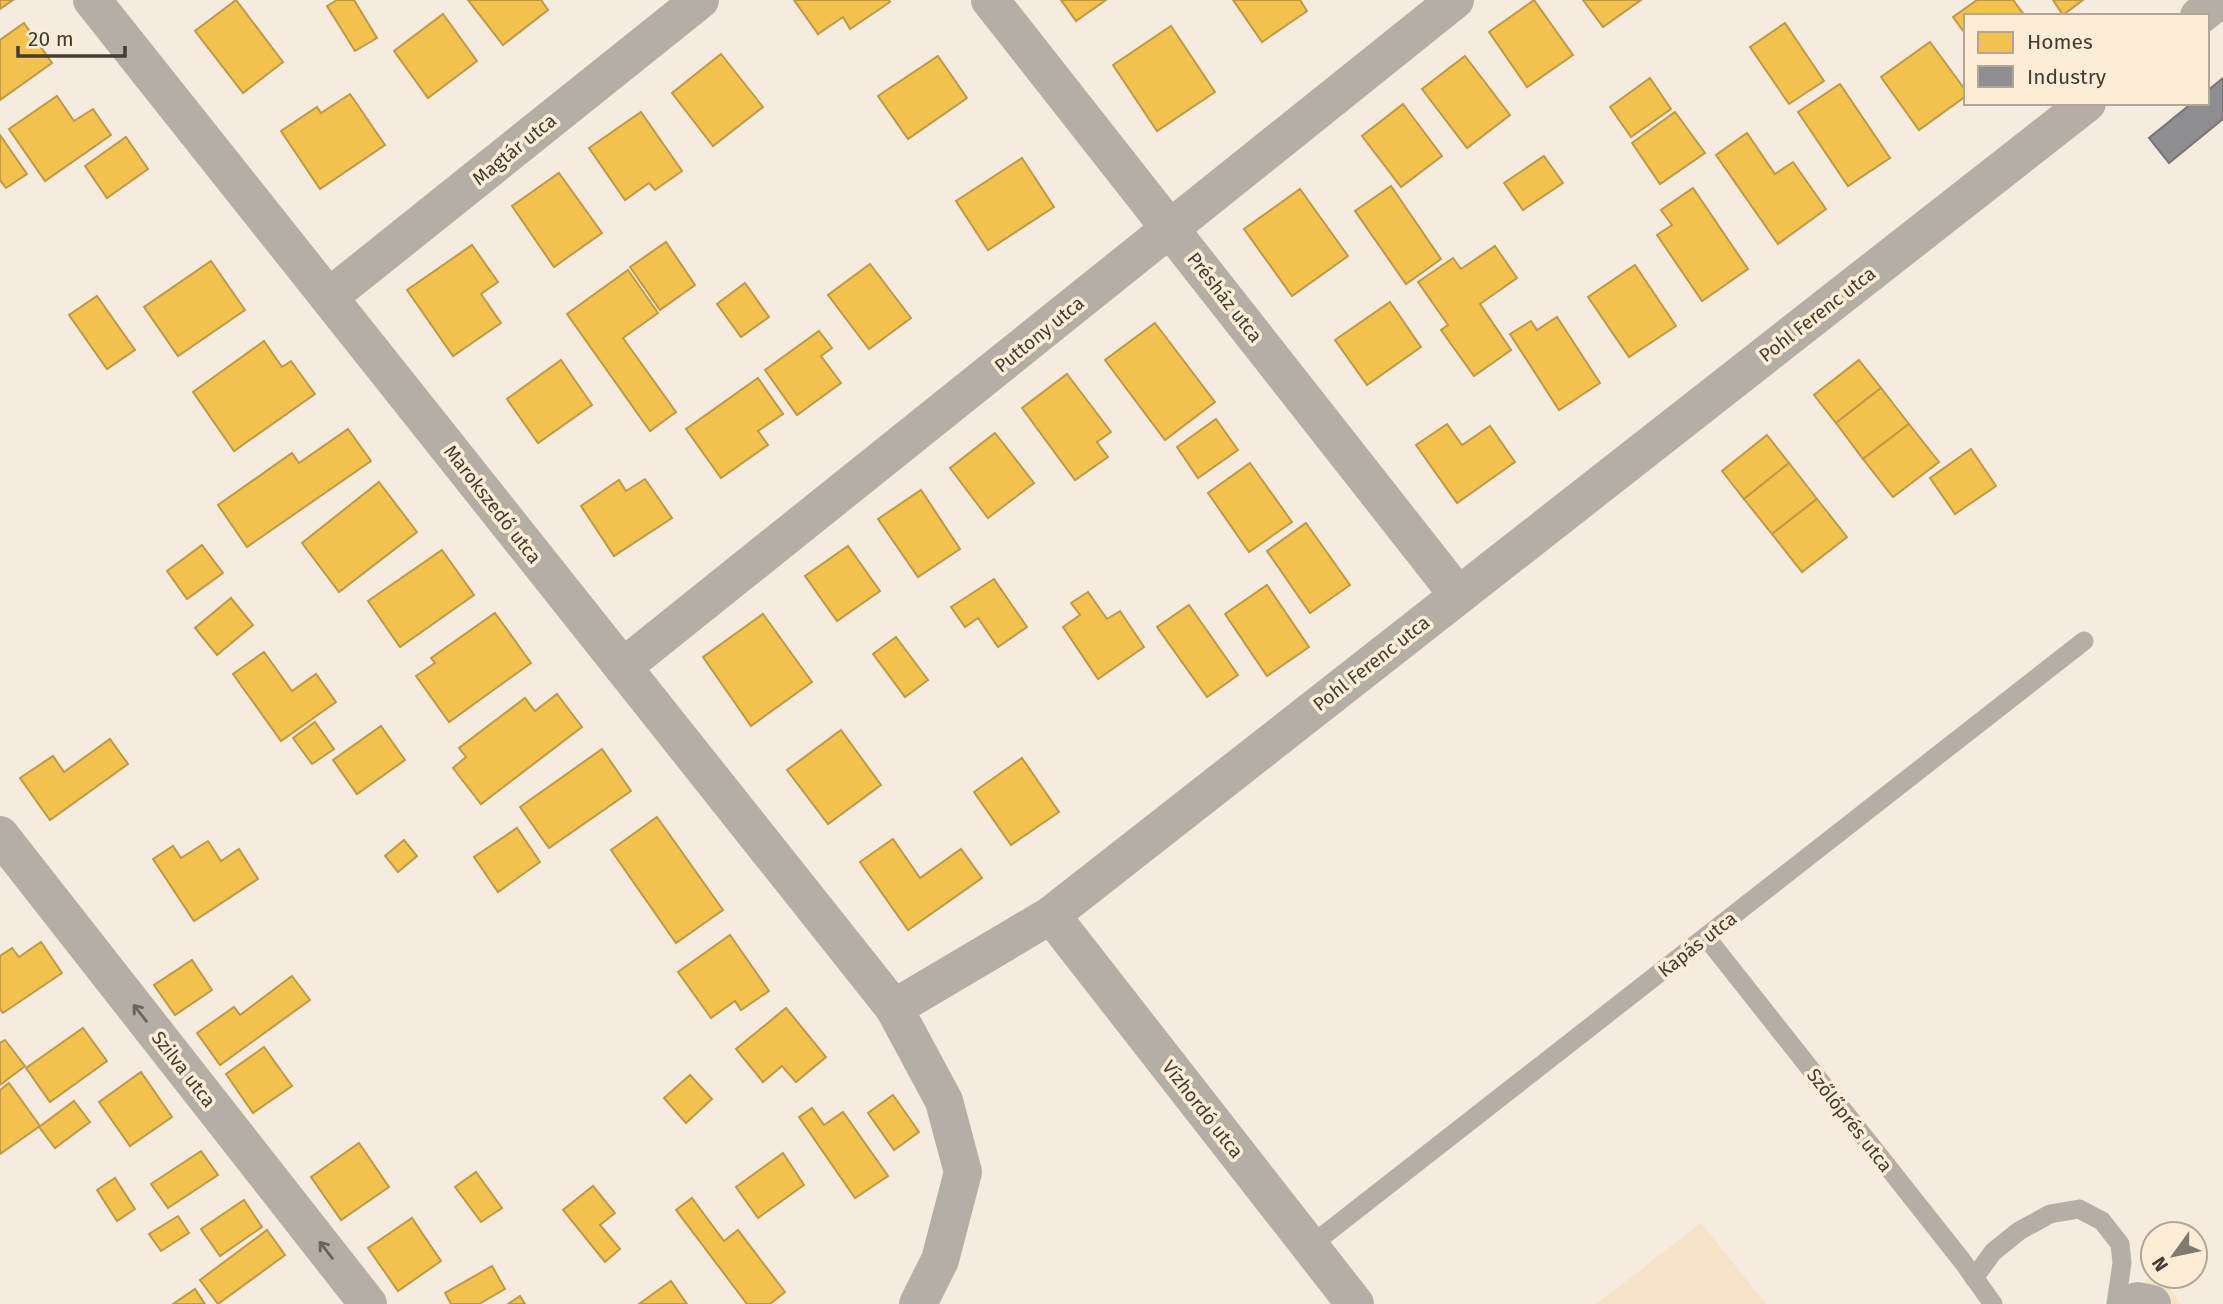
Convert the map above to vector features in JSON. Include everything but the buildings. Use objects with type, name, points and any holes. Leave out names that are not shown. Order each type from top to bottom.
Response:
[{"type":"street","name":"Marokszedő utca","points":[[92,0],[894,1008]]},
{"type":"street","name":"Magtár utca","points":[[329,297],[700,0]]},
{"type":"street","name":"Présház utca","points":[[990,0],[1458,595]]},
{"type":"street","name":"Puttony utca","points":[[623,667],[1455,0]]},
{"type":"street","points":[[2202,14],[2219,0]]},
{"type":"street","name":"Pohl Ferenc utca","points":[[894,1008],[1051,915],[2084,105]]},
{"type":"street","name":"Szilva utca","points":[[0,835],[368,1304]]},
{"type":"street","name":"Vízhordó utca","points":[[1051,915],[1355,1304]]},
{"type":"street","points":[[894,1008],[944,1101],[963,1172],[940,1260],[918,1304]]},
{"type":"street","points":[[2128,1304],[2138,1301],[2152,1304]]},
{"type":"lane","name":"Kapás utca","points":[[1310,1246],[2084,641]]},
{"type":"lane","name":"Szőlőprés utca","points":[[1706,937],[1993,1304]]},
{"type":"lane","points":[[1974,1278],[1993,1252],[2019,1231],[2050,1214],[2079,1209],[2102,1221],[2120,1244],[2122,1262],[2116,1304]]},
{"type":"shaded area","points":[[1701,1223],[1766,1304],[1596,1304]]},
{"type":"shaded area","points":[[2139,1287],[2139,1290],[2170,1290],[2181,1304],[2118,1304]]}]
